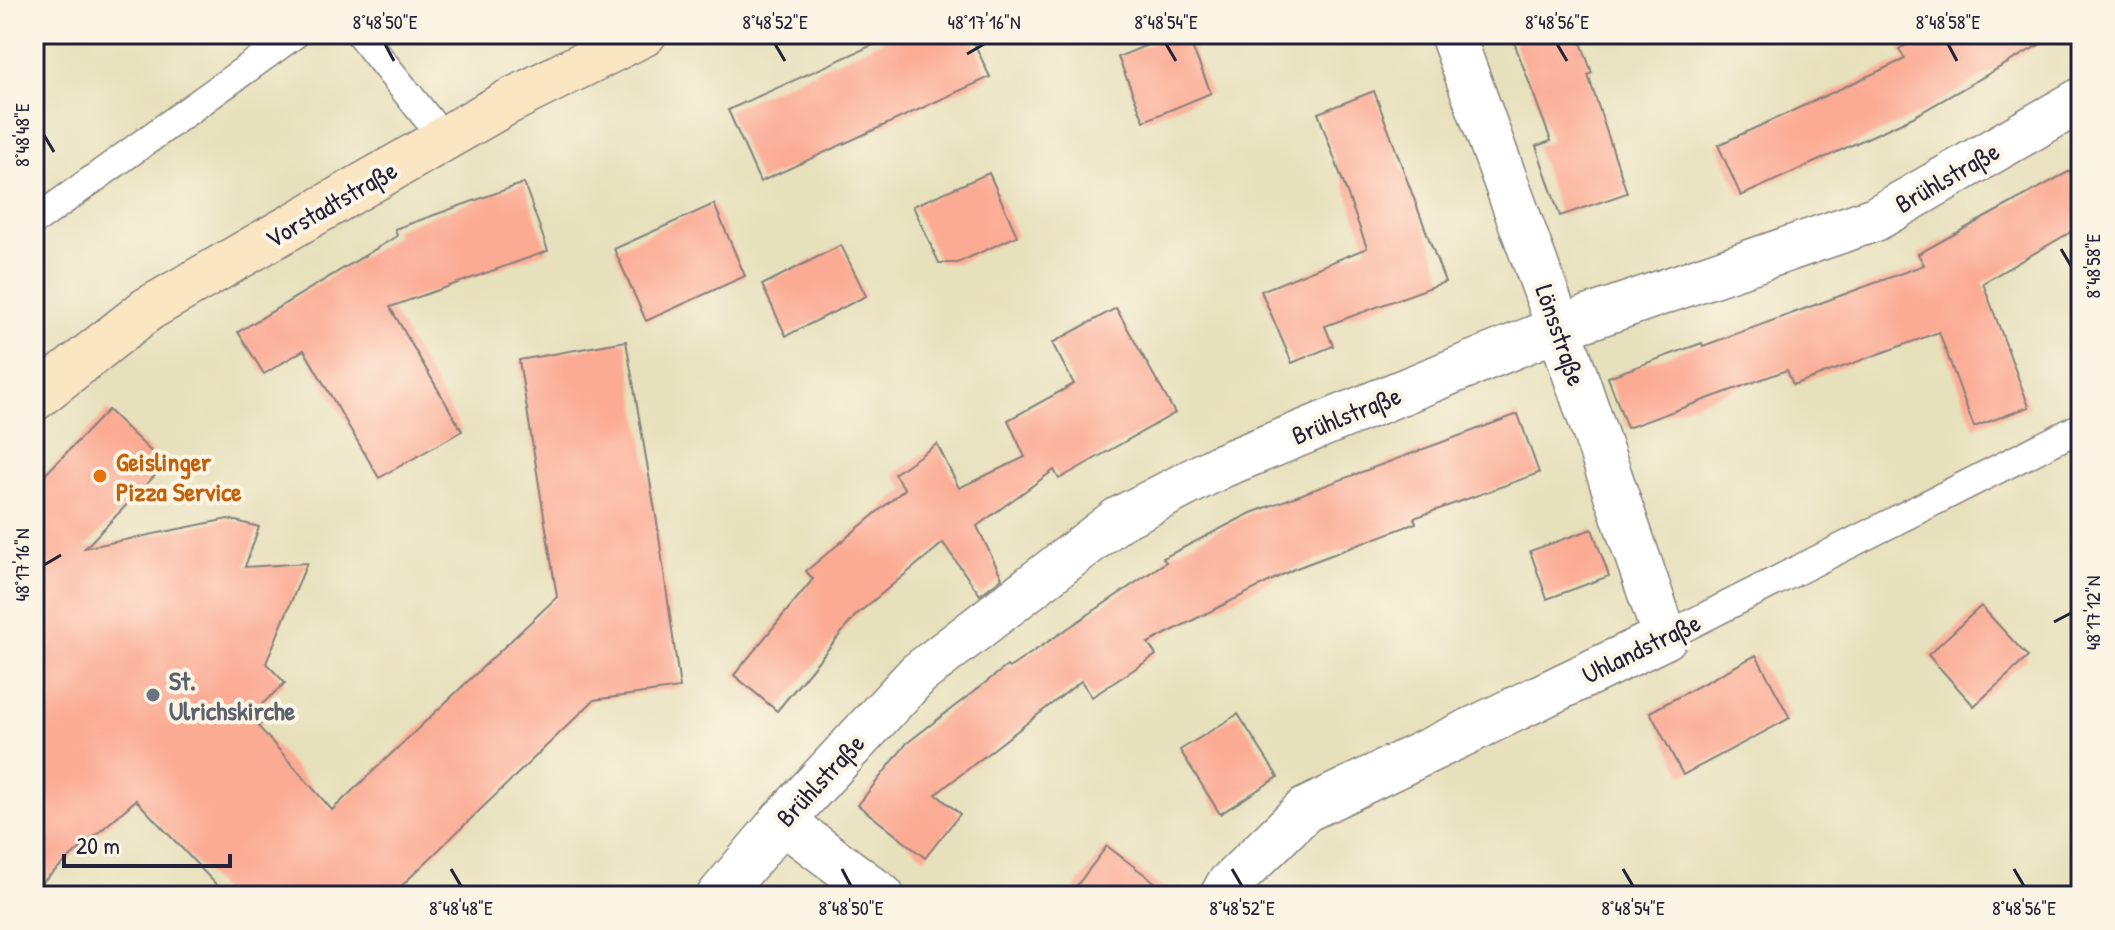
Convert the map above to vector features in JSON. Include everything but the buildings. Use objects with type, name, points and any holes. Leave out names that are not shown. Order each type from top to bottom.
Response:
[{"type":"main road","name":"Vorstadtstraße","points":[[34,399],[148,309],[508,102],[644,34]]},
{"type":"street","name":"Lönsstraße","points":[[1452,34],[1559,328],[1665,637]]},
{"type":"street","name":"Brühlstraße","points":[[719,896],[782,821],[918,674],[1119,519],[1221,466],[1559,328],[1875,219],[2081,100]]},
{"type":"street","name":"Uhlandstraße","points":[[1222,896],[1228,885],[1305,810],[1665,637]]},
{"type":"street","points":[[782,821],[882,896]]},
{"type":"lane","points":[[34,211],[39,218],[295,34]]},
{"type":"lane","points":[[360,34],[444,139]]},
{"type":"lane","name":"Uhlandstraße","points":[[1665,637],[2081,427]]},
{"type":"place","name":"Geislinger Pizza Service","points":[[100,476]]},
{"type":"place","name":"St. Ulrichskirche","points":[[153,695]]}]
